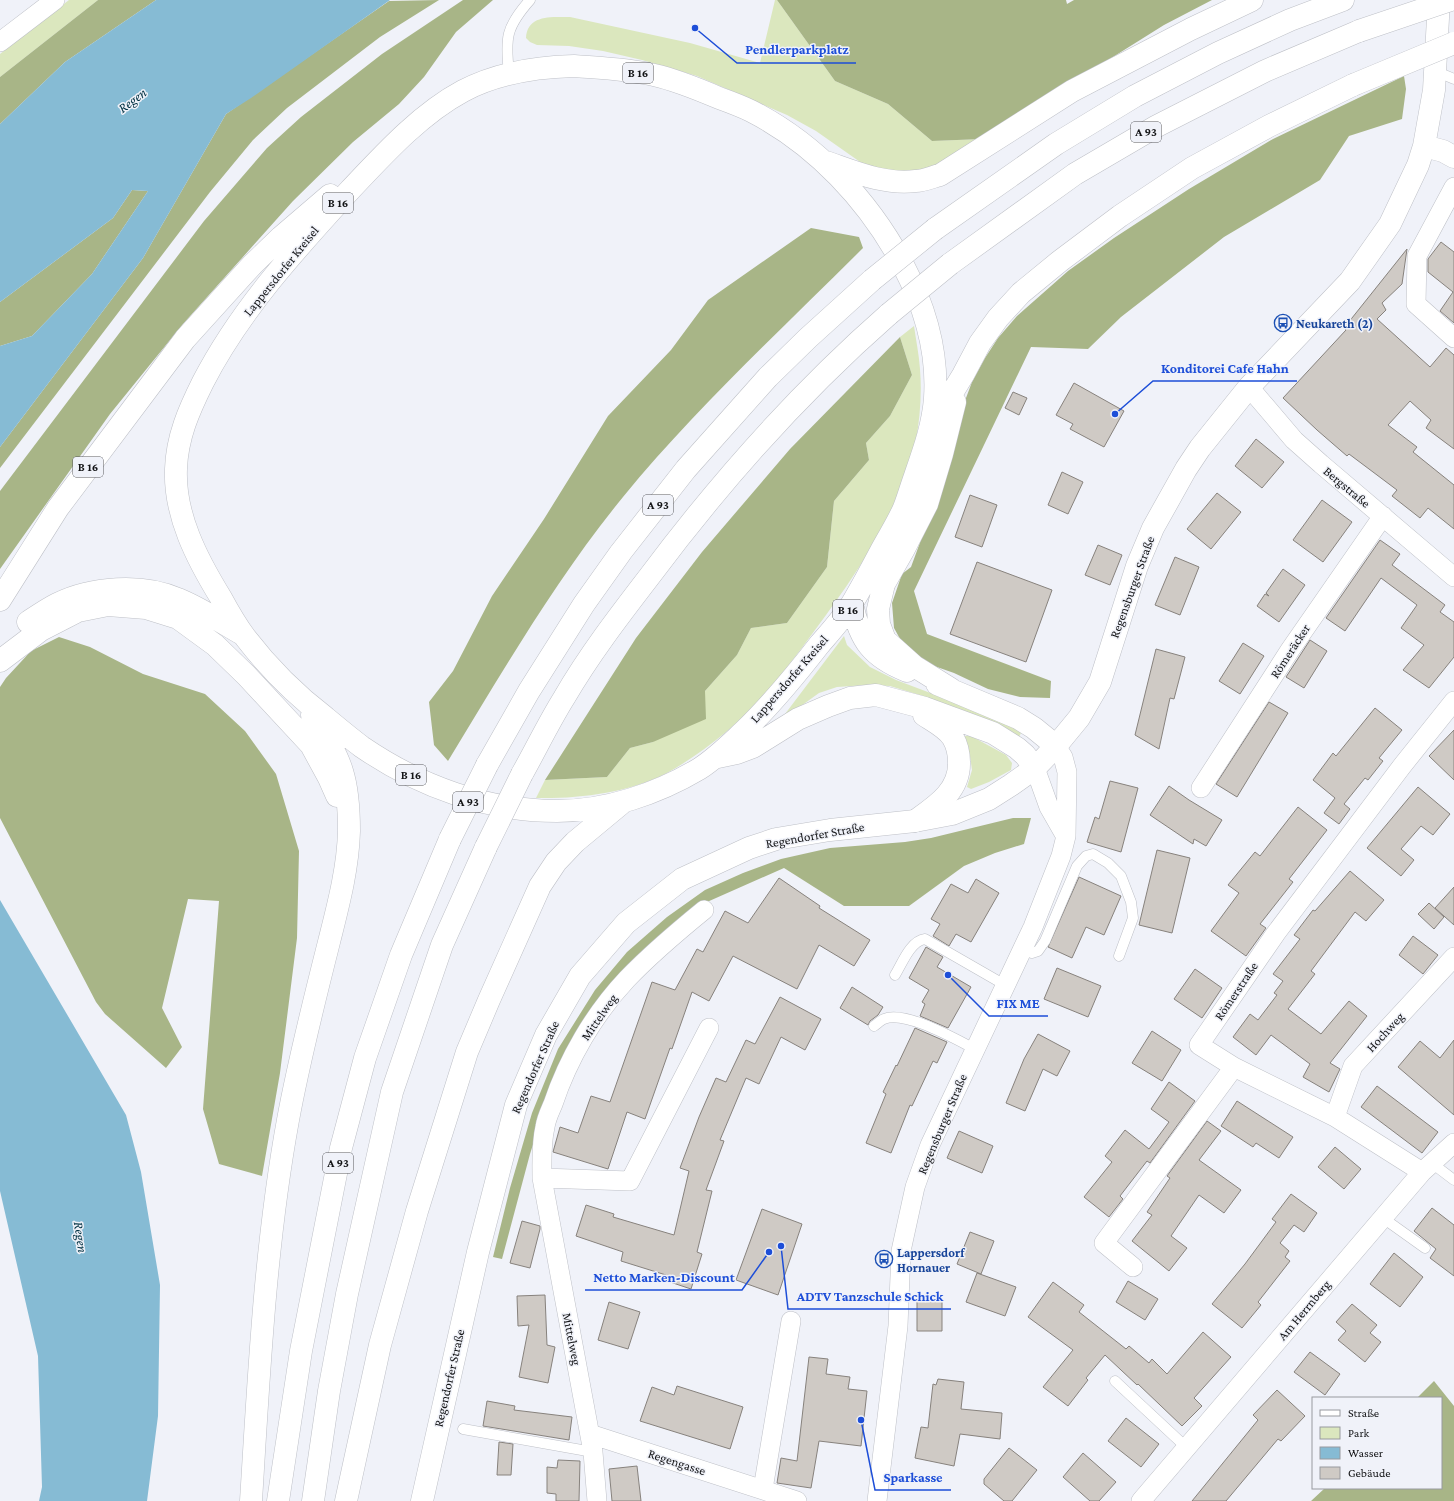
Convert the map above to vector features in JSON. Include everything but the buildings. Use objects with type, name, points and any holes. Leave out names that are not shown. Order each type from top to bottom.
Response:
[{"type":"main road","points":[[823,161],[876,179],[894,182],[917,181],[940,175],[1072,91],[1191,29],[1252,0]]},
{"type":"main road","name":"A 93","points":[[278,1501],[301,1351],[341,1148],[365,1058],[400,955],[450,839],[486,765],[529,691],[584,604],[686,469],[768,377],[808,338],[872,280],[935,230],[1056,144],[1135,96],[1218,53],[1290,20],[1342,0]]},
{"type":"main road","name":"Regensburger Straße","points":[[1035,768],[1056,746],[1079,718],[1100,682],[1136,566],[1153,528],[1167,502],[1200,448],[1249,387],[1310,325],[1350,281],[1390,224],[1418,165],[1424,146],[1434,90],[1444,75],[1440,0]]},
{"type":"main road","name":"A 93","points":[[313,1501],[329,1391],[347,1294],[392,1092],[442,945],[486,847],[522,774],[564,698],[612,625],[683,531],[798,400],[857,342],[888,314],[950,264],[1075,174],[1157,126],[1265,71],[1359,31],[1451,0]]},
{"type":"main road","points":[[930,429],[963,375],[980,343],[998,318],[1021,293],[1060,261],[1120,216],[1192,168],[1269,126],[1353,85],[1454,43]]},
{"type":"main road","name":"Lappersdorfer Kreisel","points":[[574,66],[603,68],[654,75],[697,88],[750,111],[778,127],[823,161],[855,194],[888,237],[907,272],[924,312],[933,353],[935,394],[930,429],[924,453],[903,511],[852,604],[797,674],[766,709],[715,758],[700,768],[651,792],[625,801],[573,811],[506,807],[477,801],[424,782],[390,764],[360,745],[301,699],[273,670],[243,635],[204,571],[192,544],[183,516],[176,481],[178,442],[190,407],[214,361],[248,310],[290,256],[387,152],[439,106],[467,89],[509,73],[545,67],[574,66]]},
{"type":"main road","points":[[1424,146],[1444,151],[1454,157]]},
{"type":"main road","name":"B 16","points":[[0,600],[58,508],[114,431],[185,339],[253,264],[281,237],[324,200],[387,152]]},
{"type":"main road","points":[[951,689],[914,666],[886,640],[879,624],[878,609],[884,584],[927,504],[963,375]]},
{"type":"main road","name":"B 16","points":[[0,653],[24,625],[57,604],[87,594],[122,588],[155,592],[178,598],[243,635]]},
{"type":"main road","name":"B 16","points":[[852,604],[857,625],[865,642],[878,656],[900,668],[1018,718],[1034,728],[1056,746]]},
{"type":"main road","points":[[0,661],[41,630],[78,610],[108,605],[146,608],[178,618],[215,645],[246,675],[311,745],[329,778],[339,801],[349,832]]},
{"type":"main road","name":"B 16","points":[[715,758],[753,747],[798,719],[850,698],[876,695],[925,708],[993,733],[1017,748],[1025,755],[1035,768]]},
{"type":"main road","points":[[251,1501],[264,1300],[275,1200],[288,1118],[312,1011],[344,881],[349,832],[348,801],[342,772],[327,739],[301,699]]},
{"type":"main road","name":"B 16","points":[[897,700],[939,724],[953,737],[958,754],[959,768],[957,780],[951,790],[939,804],[915,821]]},
{"type":"main road","name":"Regendorfer Straße","points":[[422,1501],[478,1252],[516,1105],[546,1035],[580,976],[626,923],[682,879],[735,854],[776,839],[830,830],[915,821],[952,814],[989,799],[1035,768]]},
{"type":"main road","points":[[346,1501],[382,1338],[417,1211],[467,1052],[540,886],[556,862],[575,842],[625,801]]},
{"type":"street","points":[[0,42],[55,0]]},
{"type":"street","points":[[1454,187],[1417,256],[1416,304],[1454,338]]},
{"type":"street","name":"Bergstraße","points":[[1249,387],[1294,440],[1454,577]]},
{"type":"street","name":"Römeräcker","points":[[1201,788],[1290,650],[1383,516]]},
{"type":"street","name":"Römerstraße","points":[[1234,1067],[1199,1045],[1276,933],[1402,766],[1454,701]]},
{"type":"street","name":"Regensburger Straße","points":[[877,1501],[898,1326],[901,1251],[916,1187],[930,1144],[1032,927],[1061,856],[1066,836],[1067,772],[1063,757],[1056,746]]},
{"type":"street","points":[[1035,768],[1049,806],[1066,836]]},
{"type":"street","name":"Mittelweg","points":[[597,1501],[592,1443],[542,1178],[541,1153],[545,1126],[559,1087],[574,1054],[598,1015],[626,981],[649,957],[704,910]]},
{"type":"street","name":"Hochweg","points":[[1335,1118],[1353,1066],[1454,957]]},
{"type":"street","points":[[542,1178],[630,1181],[709,1028]]},
{"type":"street","points":[[1133,1267],[1104,1243],[1234,1067],[1335,1118],[1427,1168]]},
{"type":"street","name":"Am Herrnberg","points":[[1141,1501],[1383,1218],[1427,1168],[1454,1143]]},
{"type":"street","points":[[763,1489],[791,1321]]},
{"type":"street","name":"Regengasse","points":[[592,1443],[763,1489],[797,1501]]},
{"type":"lane","points":[[509,73],[506,50],[509,32],[517,15],[530,0]]},
{"type":"lane","points":[[1022,948],[1032,953],[1038,951],[1045,941],[1077,866],[1086,856],[1094,854],[1108,863],[1121,876],[1131,902],[1133,918],[1119,956]]},
{"type":"lane","points":[[895,975],[913,946],[917,942],[925,939],[1005,985]]},
{"type":"lane","points":[[874,1026],[884,1019],[897,1017],[911,1019],[975,1049]]},
{"type":"lane","points":[[1427,1168],[1454,1180]]},
{"type":"lane","points":[[1383,1218],[1425,1248]]},
{"type":"lane","points":[[1115,1380],[1187,1448]]},
{"type":"lane","name":"Regengasse","points":[[462,1429],[592,1443]]},
{"type":"green space","points":[[69,0],[98,0],[0,77],[0,54]]},
{"type":"green space","points":[[98,0],[156,0],[65,62],[0,124],[0,77]]},
{"type":"green space","points":[[439,0],[380,37],[287,108],[253,140],[210,192],[0,468],[0,447],[143,258],[226,114],[389,1]]},
{"type":"green space","points":[[463,0],[493,0],[456,32],[424,77],[399,104],[353,142],[293,201],[183,324],[110,414],[0,569],[0,491],[204,221],[267,148],[301,117],[382,54]]},
{"type":"green space","points":[[775,0],[777,0],[835,81],[888,104],[932,141],[982,139],[931,169],[901,175],[863,164],[816,131],[787,115],[697,76],[642,60],[603,51],[569,46],[537,45],[530,42],[526,38],[527,30],[531,25],[542,18],[570,17],[690,43],[760,63]]},
{"type":"green space","points":[[777,0],[1066,0],[1067,4],[1074,0],[1212,0],[1164,25],[982,139],[932,141],[888,104],[835,81]]},
{"type":"green space","points":[[1404,76],[1406,89],[1402,119],[1349,136],[1320,180],[1224,237],[1121,317],[1088,349],[1031,347],[914,591],[927,634],[1051,681],[1050,698],[1020,697],[988,689],[954,673],[920,661],[904,646],[894,628],[892,603],[902,574],[911,567],[939,491],[963,406],[972,382],[998,338],[1017,316],[1068,271],[1114,238],[1189,189],[1273,139]]},
{"type":"green space","points":[[132,190],[148,191],[92,274],[32,336],[0,346],[0,302],[113,218]]},
{"type":"green space","points":[[811,228],[859,237],[863,248],[709,401],[623,497],[575,560],[531,626],[448,761],[434,745],[429,702],[453,671],[492,596],[544,519],[608,416],[671,350],[708,300]]},
{"type":"green space","points":[[914,326],[920,369],[920,414],[916,440],[900,492],[876,540],[861,564],[831,608],[784,671],[739,721],[712,744],[665,774],[635,786],[602,794],[536,798],[545,780],[607,777],[630,748],[653,742],[705,691],[737,655],[751,628],[787,623],[827,567],[834,501],[869,460],[866,443],[890,416],[912,375],[900,337]]},
{"type":"green space","points":[[900,337],[912,375],[890,416],[866,443],[869,460],[834,501],[827,567],[787,623],[751,628],[737,655],[705,691],[706,719],[653,742],[630,748],[607,777],[545,780],[636,638],[702,552],[790,449]]},
{"type":"green space","points":[[844,636],[847,645],[870,667],[896,680],[1002,720],[1021,733],[1019,737],[923,696],[890,686],[867,685],[837,687],[819,693],[794,711],[785,714]]},
{"type":"green space","points":[[59,637],[90,647],[143,674],[205,694],[245,731],[276,774],[299,851],[297,938],[280,1073],[262,1176],[219,1164],[203,1109],[219,901],[188,899],[162,1008],[182,1047],[166,1068],[105,1014],[96,1002],[0,818],[0,687],[6,678],[31,651]]},
{"type":"green space","points":[[963,736],[971,736],[1006,755],[1012,763],[1011,770],[989,782],[971,789],[967,787],[972,770],[970,756]]},
{"type":"green space","points":[[1013,818],[1031,818],[1024,844],[995,853],[964,866],[909,906],[844,906],[784,868],[707,902],[664,933],[548,1097],[530,1154],[502,1259],[493,1257],[510,1188],[532,1113],[558,1049],[595,990],[627,952],[667,917],[705,890],[743,873],[781,859],[830,848],[905,842],[931,838]]},
{"type":"green space","points":[[1434,1381],[1454,1406],[1454,1501],[1311,1501],[1324,1489],[1442,1489],[1442,1397],[1418,1397]]},
{"type":"water","name":"Regen","points":[[156,0],[390,0],[226,114],[143,258],[0,447],[0,346],[32,336],[92,274],[148,191],[132,190],[113,218],[0,302],[0,124],[65,62]]},
{"type":"water","name":"Regen","points":[[0,900],[126,1115],[141,1172],[160,1285],[158,1416],[147,1501],[39,1501],[42,1487],[38,1356],[0,1191]]},
{"type":"place","name":"Pendlerparkplatz","points":[[695,28]]},
{"type":"place","name":"Neukareth (2)","points":[[1283,323]]},
{"type":"place","name":"Konditorei Cafe Hahn","points":[[1115,414]]},
{"type":"place","name":"FIX ME","points":[[948,975]]},
{"type":"place","name":"ADTV Tanzschule Schick","points":[[781,1246]]},
{"type":"place","name":"Netto Marken-Discount","points":[[769,1252]]},
{"type":"place","name":"Lappersdorf Hornauer","points":[[884,1259]]},
{"type":"place","name":"Sparkasse","points":[[861,1420]]}]
